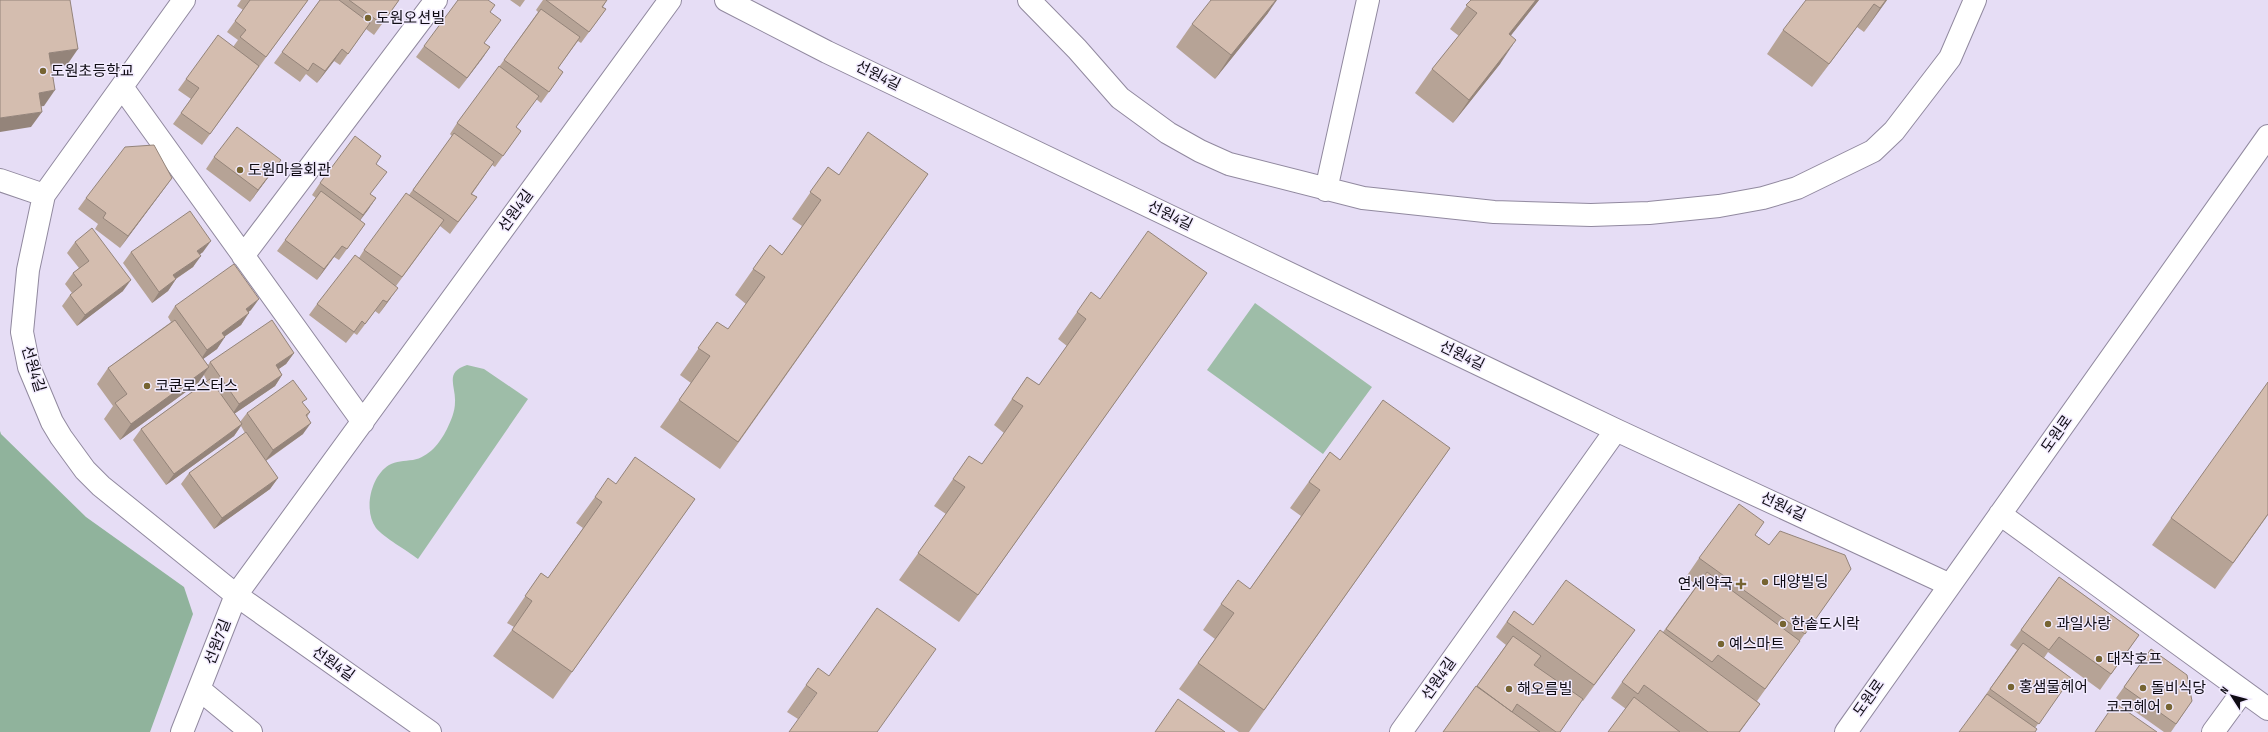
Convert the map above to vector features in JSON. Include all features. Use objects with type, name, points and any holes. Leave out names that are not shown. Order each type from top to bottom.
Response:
[{"type":"street","name":"선원4길","points":[[184,0],[44,195],[28,270],[22,332],[29,367],[52,422],[73,455],[96,481],[236,595],[430,732]]},
{"type":"street","points":[[243,256],[436,0]]},
{"type":"street","name":"선원4길","points":[[236,595],[670,0]]},
{"type":"street","name":"선원4길","points":[[726,0],[828,52],[1616,430],[1950,585]]},
{"type":"street","points":[[1029,0],[1077,49],[1120,98],[1168,133],[1200,151],[1229,164],[1326,190],[1363,198],[1494,212],[1592,215],[1649,213],[1719,206],[1763,198],[1797,188],[1873,151],[1894,131],[1950,58],[1975,0]]},
{"type":"street","points":[[1326,190],[1368,0]]},
{"type":"street","points":[[122,87],[363,422]]},
{"type":"street","name":"도원로","points":[[1846,732],[2268,136]]},
{"type":"street","points":[[0,180],[44,195]]},
{"type":"street","name":"선원4길","points":[[1401,732],[1616,430]]},
{"type":"street","points":[[2000,514],[2268,709]]},
{"type":"street","name":"선원7길","points":[[182,732],[236,595]]},
{"type":"street","points":[[199,689],[251,732]]},
{"type":"street","points":[[2213,732],[2243,691]]},
{"type":"green space","points":[[1255,303],[1372,387],[1323,454],[1207,370]]},
{"type":"green space","points":[[467,365],[484,369],[528,399],[418,559],[384,536],[376,528],[372,521],[370,512],[371,494],[378,477],[389,465],[424,456],[433,449],[441,439],[454,413],[455,396],[453,376],[456,371]]},
{"type":"green space","points":[[0,431],[1,434],[86,517],[184,587],[193,614],[150,732],[0,732]]},
{"type":"building","points":[[0,0],[70,0],[78,49],[49,53],[55,90],[39,93],[42,112],[0,118]]},
{"type":"building","points":[[250,0],[308,0],[266,57],[240,37],[246,30],[235,21]]},
{"type":"building","points":[[320,0],[339,0],[370,23],[348,54],[342,49],[325,71],[313,63],[308,71],[282,52]]},
{"type":"building","points":[[349,0],[399,0],[382,24]]},
{"type":"building","points":[[458,0],[488,0],[495,5],[490,12],[501,20],[484,43],[490,47],[467,78],[424,46]]},
{"type":"building","points":[[546,0],[607,0],[602,7],[606,9],[589,32]]},
{"type":"building","points":[[1211,0],[1276,0],[1231,55],[1192,24]]},
{"type":"building","points":[[1471,0],[1536,0],[1509,34],[1516,40],[1469,100],[1432,69],[1477,13],[1466,5]]},
{"type":"building","points":[[1806,0],[1886,0],[1880,8],[1874,4],[1829,64],[1783,30]]},
{"type":"building","points":[[541,9],[580,37],[558,68],[563,72],[549,92],[504,60]]},
{"type":"building","points":[[218,35],[259,66],[210,134],[181,113],[199,88],[186,79]]},
{"type":"building","points":[[499,66],[539,96],[516,127],[521,131],[503,156],[457,123]]},
{"type":"building","name":"도원마을회관","points":[[237,127],[281,160],[258,190],[214,157]]},
{"type":"building","points":[[868,132],[928,174],[738,442],[679,400],[710,356],[698,348],[717,322],[728,329],[765,277],[753,269],[770,245],[782,255],[821,200],[810,192],[828,167],[839,175]]},
{"type":"building","points":[[454,133],[494,162],[471,194],[477,197],[458,222],[413,190]]},
{"type":"building","points":[[355,136],[381,156],[376,164],[387,172],[370,194],[376,198],[363,215],[320,183]]},
{"type":"building","points":[[154,145],[172,178],[128,236],[103,218],[106,213],[86,198],[125,147]]},
{"type":"building","points":[[321,191],[365,224],[347,249],[342,246],[324,269],[285,240]]},
{"type":"building","points":[[406,193],[444,220],[402,277],[364,250]]},
{"type":"building","points":[[190,211],[211,241],[197,251],[201,256],[173,275],[176,279],[159,292],[131,252]]},
{"type":"building","points":[[92,228],[131,280],[85,315],[70,295],[82,285],[73,273],[89,261],[75,242]]},
{"type":"building","points":[[1148,231],[1207,273],[978,595],[918,553],[965,487],[953,479],[969,456],[982,464],[1023,406],[1012,399],[1027,377],[1039,385],[1086,319],[1077,312],[1091,292],[1100,299]]},
{"type":"building","points":[[355,255],[398,288],[387,302],[383,300],[365,324],[362,321],[354,332],[317,304]]},
{"type":"building","points":[[234,264],[259,299],[246,309],[249,313],[222,333],[225,337],[207,350],[175,306]]},
{"type":"building","points":[[175,320],[209,367],[131,424],[115,403],[127,394],[108,368]]},
{"type":"building","points":[[272,320],[294,353],[276,365],[282,375],[239,404],[210,362]]},
{"type":"building","points":[[210,379],[242,424],[174,474],[141,429]]},
{"type":"building","points":[[293,380],[307,399],[302,402],[310,412],[306,415],[311,423],[273,450],[247,413]]},
{"type":"building","points":[[2268,382],[2268,514],[2233,563],[2171,518]]},
{"type":"building","points":[[1383,400],[1450,448],[1264,710],[1198,663],[1234,613],[1221,604],[1238,580],[1250,589],[1320,490],[1309,482],[1330,452],[1340,460]]},
{"type":"building","points":[[246,432],[278,478],[222,518],[189,473]]},
{"type":"building","points":[[635,457],[695,499],[572,672],[512,630],[532,601],[525,596],[541,573],[548,578],[602,502],[595,497],[608,478],[616,484]]},
{"type":"building","name":"대양빌딩","points":[[1739,504],[1764,522],[1755,535],[1769,545],[1780,531],[1845,555],[1851,569],[1805,634],[1699,558]]},
{"type":"building","points":[[1707,572],[1800,641],[1765,689],[1718,655],[1712,662],[1666,629]]},
{"type":"building","points":[[2059,577],[2139,635],[2111,674],[2059,637],[2049,650],[2021,630]]},
{"type":"building","points":[[1566,580],[1635,630],[1594,685],[1507,622],[1514,611],[1533,625]]},
{"type":"building","points":[[877,608],[936,649],[877,732],[789,732],[817,693],[806,685],[818,668],[829,676]]},
{"type":"building","points":[[1660,630],[1760,704],[1739,732],[1708,732],[1644,685],[1638,694],[1622,682]]},
{"type":"building","name":"해오름빌","points":[[1513,636],[1541,656],[1534,665],[1583,699],[1560,732],[1556,732],[1517,704],[1512,712],[1477,686]]},
{"type":"building","points":[[2023,643],[2071,678],[2039,724],[1990,689]]},
{"type":"building","points":[[2151,649],[2187,675],[2192,701],[2176,724],[2124,687]]},
{"type":"building","points":[[1476,686],[1540,732],[1443,732]]},
{"type":"building","points":[[1987,694],[2037,729],[2035,732],[1959,732]]},
{"type":"building","points":[[1634,697],[1680,732],[1608,732]]},
{"type":"building","points":[[1178,699],[1225,732],[1155,732]]},
{"type":"building","points":[[2115,703],[2157,732],[2095,732]]},
{"type":"place","name":"도원오션빌","points":[[368,18]]},
{"type":"place","name":"도원초등학교","points":[[43,71]]},
{"type":"place","name":"도원마을회관","points":[[240,170]]},
{"type":"place","name":"코쿤로스터스","points":[[147,386]]},
{"type":"place","name":"대양빌딩","points":[[1765,582]]},
{"type":"place","name":"연세약국","points":[[1741,584]]},
{"type":"place","name":"한솥도시락","points":[[1783,624]]},
{"type":"place","name":"과일사랑","points":[[2048,624]]},
{"type":"place","name":"예스마트","points":[[1721,644]]},
{"type":"place","name":"대작호프","points":[[2099,659]]},
{"type":"place","name":"홍샘물헤어","points":[[2011,687]]},
{"type":"place","name":"돌비식당","points":[[2143,688]]},
{"type":"place","name":"해오름빌","points":[[1509,689]]},
{"type":"place","name":"코코헤어","points":[[2169,707]]}]
